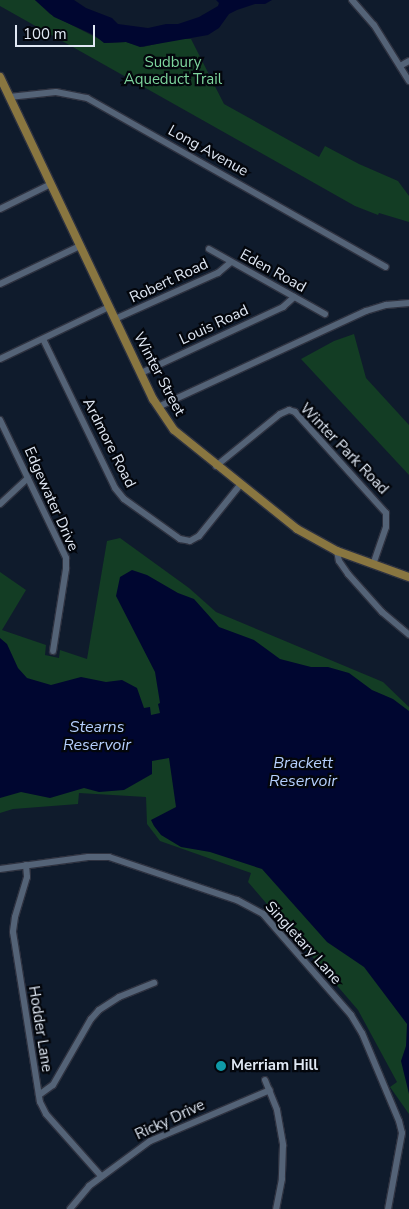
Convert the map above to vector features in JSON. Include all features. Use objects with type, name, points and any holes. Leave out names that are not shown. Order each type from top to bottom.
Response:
[{"type":"main road","name":"Winter Street","points":[[0,77],[141,373],[158,407],[174,430],[216,466],[298,529],[336,551],[409,577]]},
{"type":"street","points":[[352,0],[370,20],[409,81]]},
{"type":"street","points":[[400,66],[409,61]]},
{"type":"street","name":"Long Avenue","points":[[9,97],[56,92],[86,98],[386,267]]},
{"type":"street","points":[[0,208],[51,184]]},
{"type":"street","points":[[0,284],[80,246]]},
{"type":"street","name":"Eden Road","points":[[209,249],[325,314]]},
{"type":"street","name":"Robert Road","points":[[115,320],[218,273],[231,262]]},
{"type":"street","name":"Louis Road","points":[[141,373],[283,307],[294,297]]},
{"type":"street","points":[[158,407],[366,312],[386,305],[409,303]]},
{"type":"street","points":[[0,359],[109,307]]},
{"type":"street","name":"Ardmore Road","points":[[43,338],[115,488],[124,498],[180,539],[190,541],[199,536],[240,485]]},
{"type":"street","name":"Winter Park Road","points":[[216,466],[280,414],[292,410],[386,513],[386,527],[373,564]]},
{"type":"street","name":"Edgewater Drive","points":[[0,420],[66,558],[66,569],[53,651]]},
{"type":"street","points":[[0,504],[28,478]]},
{"type":"street","points":[[336,551],[340,564],[348,574],[382,612],[409,635]]},
{"type":"street","name":"Singletary Lane","points":[[0,869],[88,857],[109,857],[237,900],[263,914],[351,1015],[366,1042],[399,1121],[402,1133],[388,1209]]},
{"type":"street","name":"Hodder Lane","points":[[26,865],[27,877],[15,917],[13,932],[39,1095],[46,1114],[101,1176]]},
{"type":"street","points":[[39,1095],[53,1085],[98,1010],[119,996],[154,983]]},
{"type":"street","points":[[265,1080],[278,1116],[283,1145],[282,1179],[276,1209]]},
{"type":"street","name":"Ricky Drive","points":[[70,1209],[83,1191],[132,1152],[161,1135],[270,1090]]},
{"type":"green space","name":"Sudbury Aqueduct Trail","points":[[0,0],[35,0],[50,14],[107,43],[126,42],[143,47],[177,39],[191,39],[224,104],[319,157],[325,146],[359,164],[398,181],[409,196],[409,222],[379,213],[378,215],[355,206],[0,6]]},
{"type":"green space","points":[[354,334],[366,378],[409,425],[409,475],[301,359],[334,341]]},
{"type":"green space","name":"Brackett Reservoir","points":[[120,538],[189,588],[216,612],[383,682],[409,707],[409,1114],[390,1087],[397,1082],[358,1010],[248,882],[251,873],[160,841],[147,824],[146,797],[79,793],[78,804],[13,809],[0,813],[0,572],[26,590],[2,630],[46,645],[45,655],[59,658],[60,650],[87,659],[107,541]]},
{"type":"water","points":[[35,0],[74,0],[86,8],[112,18],[118,24],[148,28],[166,24],[178,24],[199,17],[218,6],[219,3],[216,0],[272,0],[265,4],[255,4],[229,14],[219,28],[208,35],[140,47],[126,42],[104,43],[94,35],[54,17]]},
{"type":"water","name":"Brackett Reservoir","points":[[132,570],[147,575],[178,593],[194,599],[219,627],[254,640],[280,659],[311,667],[328,667],[349,673],[372,690],[393,699],[409,711],[409,1094],[401,1061],[406,1046],[407,1024],[364,967],[327,942],[262,869],[210,852],[181,847],[161,835],[154,826],[151,820],[176,807],[169,758],[152,761],[152,774],[124,790],[99,792],[84,788],[50,798],[21,792],[0,798],[0,638],[7,644],[18,668],[27,678],[51,685],[81,677],[106,682],[122,680],[137,688],[144,708],[150,707],[151,715],[160,713],[155,672],[116,596],[120,577]]},
{"type":"place","name":"Merriam Hill","points":[[221,1066]]},
{"type":"water label","name":"Stearns Reservoir","points":[[97,736]]}]
